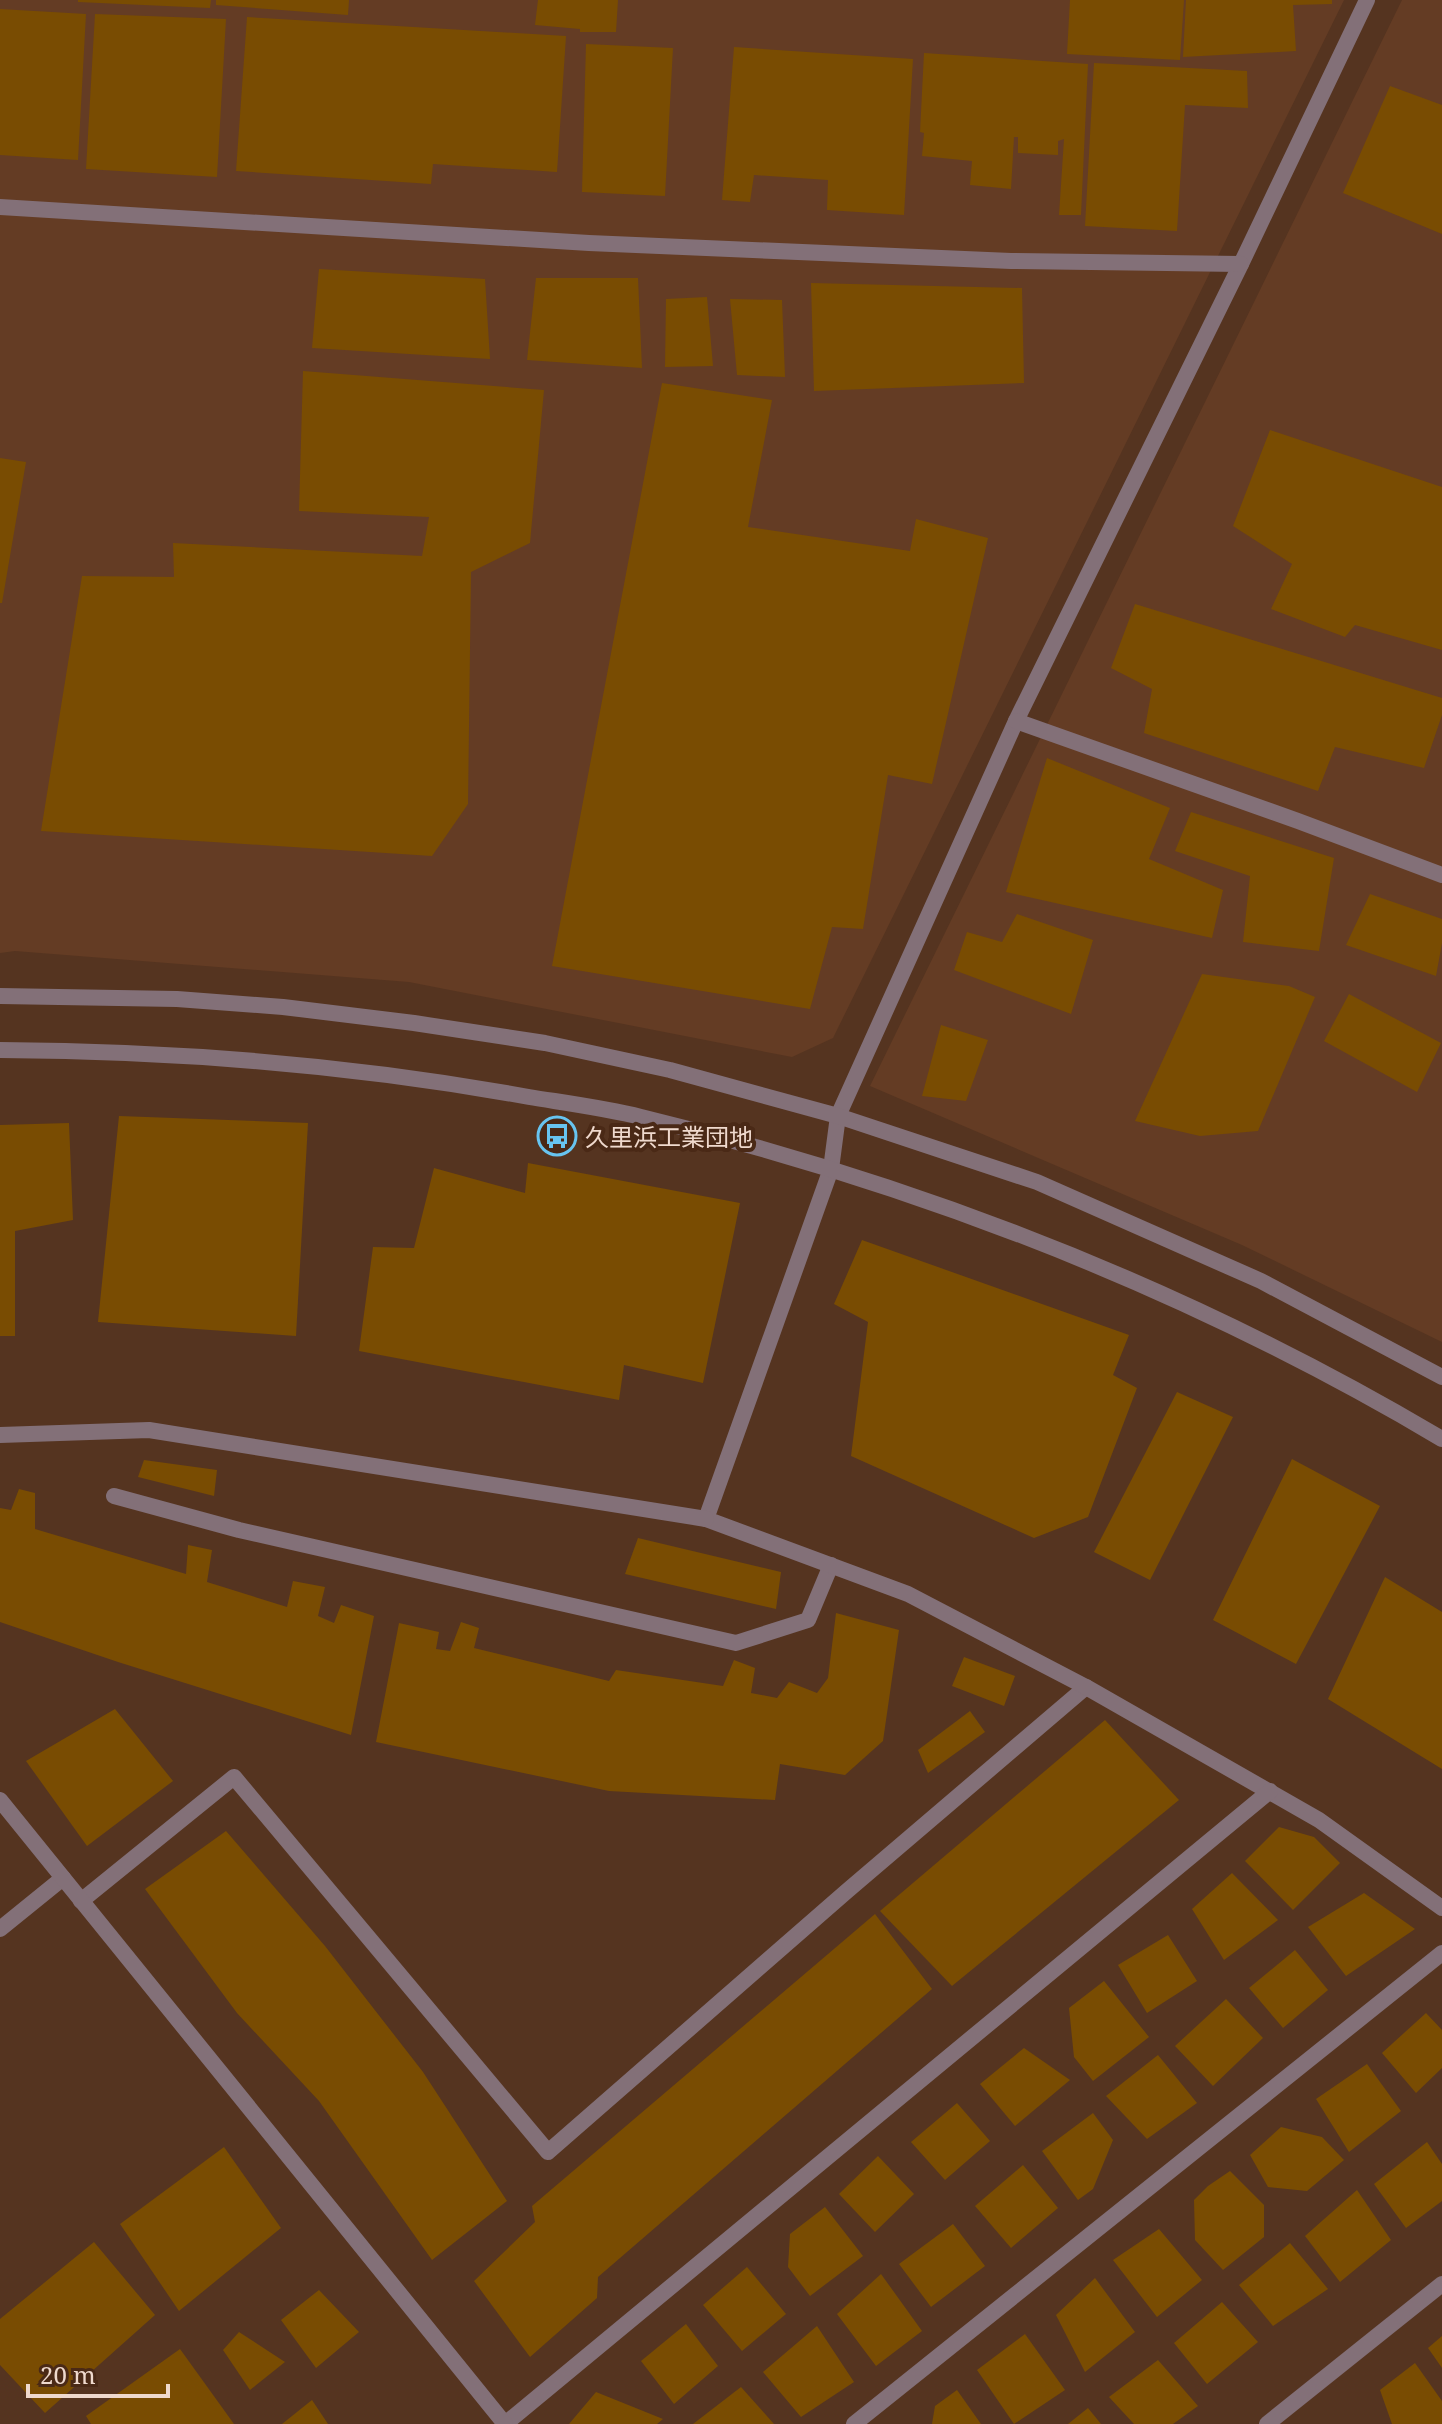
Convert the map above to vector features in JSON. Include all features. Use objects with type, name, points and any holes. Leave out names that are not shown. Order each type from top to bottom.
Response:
[{"type":"street","points":[[706,1519],[831,1169],[838,1116],[1016,721],[1367,0]]},
{"type":"street","points":[[0,207],[589,243],[1011,261],[1241,264]]},
{"type":"street","points":[[1016,721],[1442,875]]},
{"type":"street","points":[[0,996],[177,999],[283,1007],[545,1043],[670,1070],[838,1116],[1052,1188],[1261,1281],[1442,1377]]},
{"type":"street","points":[[0,1050],[94,1051],[272,1062],[448,1082],[639,1116],[831,1169],[1011,1231],[1126,1278],[1235,1328],[1347,1384],[1442,1439]]},
{"type":"street","points":[[0,1435],[149,1430],[706,1519],[908,1594],[1086,1687],[1319,1820],[1442,1908]]},
{"type":"street","points":[[114,1496],[239,1530],[736,1643],[808,1620],[831,1565]]},
{"type":"street","points":[[81,1901],[234,1777],[548,2152],[1086,1687]]},
{"type":"street","points":[[0,1800],[505,2424],[1270,1791]]},
{"type":"street","points":[[0,1929],[63,1878]]},
{"type":"street","points":[[854,2424],[1442,1953]]},
{"type":"street","points":[[1267,2424],[1442,2284]]},
{"type":"shaded area","points":[[0,0],[1344,0],[833,1038],[792,1057],[409,982],[15,951],[0,953]]},
{"type":"shaded area","points":[[1402,0],[1442,0],[1442,1342],[1242,1245],[870,1086]]},
{"type":"building","points":[[78,0],[211,0],[210,8]]},
{"type":"building","points":[[216,0],[349,0],[348,15],[216,5]]},
{"type":"building","points":[[538,0],[618,0],[616,32],[580,32],[580,29],[535,25]]},
{"type":"building","points":[[1070,0],[1184,0],[1180,60],[1067,54]]},
{"type":"building","points":[[1186,0],[1332,0],[1332,4],[1293,5],[1296,51],[1183,57]]},
{"type":"building","points":[[0,9],[86,14],[78,160],[0,155]]},
{"type":"building","points":[[95,14],[226,19],[217,177],[86,169]]},
{"type":"building","points":[[247,17],[566,36],[557,172],[433,164],[431,184],[236,171]]},
{"type":"building","points":[[586,44],[673,48],[665,196],[582,192]]},
{"type":"building","points":[[734,47],[913,59],[904,215],[827,210],[828,180],[754,175],[750,202],[722,200]]},
{"type":"building","points":[[924,53],[1088,64],[1081,215],[1059,215],[1064,139],[1058,141],[1058,155],[1018,153],[1018,137],[1014,137],[1011,189],[970,185],[972,161],[922,156],[924,133],[920,132]]},
{"type":"building","points":[[1094,63],[1247,71],[1248,108],[1185,105],[1177,231],[1085,226]]},
{"type":"building","points":[[1390,86],[1442,105],[1442,234],[1343,193]]},
{"type":"building","points":[[319,269],[485,279],[490,359],[312,348]]},
{"type":"building","points":[[536,278],[638,278],[642,368],[527,360]]},
{"type":"building","points":[[811,283],[1022,288],[1024,383],[814,391]]},
{"type":"building","points":[[707,297],[713,366],[665,367],[666,299]]},
{"type":"building","points":[[730,299],[782,300],[785,377],[737,375]]},
{"type":"building","points":[[303,371],[544,390],[530,543],[471,572],[468,804],[432,856],[41,831],[82,576],[174,577],[173,543],[422,556],[429,517],[299,511]]},
{"type":"building","points":[[662,383],[772,400],[748,527],[910,551],[916,519],[988,538],[932,784],[888,775],[863,929],[832,927],[810,1009],[552,966]]},
{"type":"building","points":[[1270,430],[1442,487],[1442,650],[1355,625],[1345,637],[1271,609],[1292,564],[1233,526]]},
{"type":"building","points":[[0,458],[26,462],[2,603],[0,603]]},
{"type":"building","points":[[1135,604],[1442,698],[1442,715],[1424,768],[1335,747],[1318,791],[1144,733],[1152,689],[1111,668]]},
{"type":"building","points":[[1047,758],[1170,808],[1149,859],[1223,890],[1212,938],[1006,892]]},
{"type":"building","points":[[1191,812],[1334,858],[1319,951],[1243,942],[1250,876],[1175,851]]},
{"type":"building","points":[[1370,894],[1442,919],[1442,943],[1436,976],[1346,945]]},
{"type":"building","points":[[1017,914],[1093,940],[1071,1014],[954,970],[967,932],[1002,942]]},
{"type":"building","points":[[1202,974],[1289,986],[1315,997],[1258,1131],[1200,1136],[1135,1121]]},
{"type":"building","points":[[1349,994],[1441,1043],[1417,1092],[1324,1041]]},
{"type":"building","points":[[941,1025],[988,1040],[966,1101],[922,1096]]},
{"type":"building","points":[[119,1116],[308,1123],[296,1336],[98,1322]]},
{"type":"building","points":[[69,1123],[73,1220],[15,1231],[15,1336],[0,1336],[0,1125]]},
{"type":"building","points":[[528,1163],[740,1203],[703,1383],[624,1365],[619,1400],[359,1351],[373,1247],[414,1248],[434,1168],[525,1193]]},
{"type":"building","points":[[862,1240],[1129,1335],[1113,1375],[1137,1388],[1088,1517],[1034,1538],[851,1456],[868,1322],[834,1304]]},
{"type":"building","points":[[1177,1392],[1233,1417],[1150,1580],[1094,1552]]},
{"type":"building","points":[[1292,1459],[1380,1506],[1296,1664],[1213,1620]]},
{"type":"building","points":[[144,1460],[217,1470],[214,1496],[138,1477]]},
{"type":"building","points":[[19,1489],[35,1493],[35,1529],[186,1574],[188,1545],[212,1550],[207,1582],[287,1607],[293,1581],[325,1587],[318,1616],[334,1623],[341,1605],[374,1616],[351,1735],[0,1622],[0,1508],[11,1510]]},
{"type":"building","points":[[638,1538],[781,1572],[776,1609],[625,1574]]},
{"type":"building","points":[[1385,1577],[1442,1612],[1442,1769],[1328,1699]]},
{"type":"building","points":[[836,1613],[899,1630],[883,1741],[845,1775],[780,1764],[775,1800],[609,1791],[376,1742],[399,1623],[439,1632],[436,1649],[450,1651],[461,1622],[479,1628],[474,1648],[609,1681],[616,1670],[723,1686],[734,1660],[755,1668],[751,1693],[777,1698],[789,1682],[817,1693],[828,1678]]},
{"type":"building","points":[[964,1657],[1015,1676],[1004,1706],[952,1686]]},
{"type":"building","points":[[115,1709],[173,1781],[87,1846],[26,1761]]},
{"type":"building","points":[[970,1711],[985,1732],[928,1773],[918,1750]]},
{"type":"building","points":[[1105,1720],[1179,1800],[952,1986],[880,1911]]},
{"type":"building","points":[[1279,1827],[1314,1837],[1340,1863],[1293,1910],[1245,1861]]},
{"type":"building","points":[[226,1831],[325,1946],[423,2072],[507,2201],[432,2260],[319,2101],[237,2013],[145,1889]]},
{"type":"building","points":[[1232,1873],[1278,1920],[1224,1960],[1192,1909]]},
{"type":"building","points":[[1364,1893],[1415,1929],[1346,1976],[1308,1927]]},
{"type":"building","points":[[875,1914],[932,1989],[598,2277],[597,2298],[530,2357],[474,2281],[535,2222],[532,2206]]},
{"type":"building","points":[[1168,1935],[1197,1981],[1147,2013],[1118,1965]]},
{"type":"building","points":[[1295,1950],[1328,1990],[1283,2028],[1249,1988]]},
{"type":"building","points":[[1104,1981],[1149,2037],[1093,2081],[1074,2057],[1069,2008]]},
{"type":"building","points":[[1226,1999],[1263,2038],[1213,2086],[1175,2046]]},
{"type":"building","points":[[1426,2013],[1442,2030],[1442,2068],[1416,2093],[1382,2053]]},
{"type":"building","points":[[1024,2048],[1070,2080],[1015,2126],[980,2084]]},
{"type":"building","points":[[1158,2055],[1197,2103],[1147,2139],[1106,2096]]},
{"type":"building","points":[[1367,2064],[1401,2111],[1349,2152],[1316,2099]]},
{"type":"building","points":[[957,2103],[990,2141],[945,2180],[911,2142]]},
{"type":"building","points":[[1093,2113],[1113,2140],[1093,2189],[1078,2200],[1042,2151]]},
{"type":"building","points":[[1281,2127],[1322,2137],[1344,2160],[1307,2191],[1268,2187],[1250,2155]]},
{"type":"building","points":[[1427,2142],[1442,2164],[1442,2201],[1406,2228],[1374,2184]]},
{"type":"building","points":[[224,2147],[281,2228],[179,2311],[120,2224]]},
{"type":"building","points":[[878,2156],[914,2194],[875,2232],[839,2194]]},
{"type":"building","points":[[1023,2165],[1058,2208],[1011,2248],[975,2206]]},
{"type":"building","points":[[1230,2171],[1264,2205],[1264,2237],[1223,2270],[1195,2240],[1194,2200]]},
{"type":"building","points":[[1357,2190],[1391,2240],[1340,2282],[1305,2236]]},
{"type":"building","points":[[825,2207],[863,2256],[810,2296],[788,2267],[790,2234]]},
{"type":"building","points":[[953,2224],[985,2266],[931,2307],[899,2264]]},
{"type":"building","points":[[1159,2229],[1202,2280],[1157,2317],[1113,2260]]},
{"type":"building","points":[[94,2242],[155,2315],[45,2413],[0,2365],[0,2319]]},
{"type":"building","points":[[1290,2243],[1328,2289],[1273,2326],[1239,2285]]},
{"type":"building","points":[[747,2267],[786,2314],[742,2351],[703,2305]]},
{"type":"building","points":[[881,2274],[922,2331],[876,2366],[837,2314]]},
{"type":"building","points":[[1095,2278],[1135,2332],[1085,2372],[1056,2315]]},
{"type":"building","points":[[319,2290],[359,2332],[316,2368],[281,2320]]},
{"type":"building","points":[[1222,2302],[1258,2342],[1207,2384],[1174,2343]]},
{"type":"building","points":[[686,2324],[718,2366],[674,2404],[641,2361]]},
{"type":"building","points":[[817,2326],[854,2382],[801,2417],[763,2372]]},
{"type":"building","points":[[239,2332],[285,2362],[250,2390],[223,2350]]},
{"type":"building","points":[[1025,2334],[1065,2390],[1014,2424],[977,2370]]},
{"type":"building","points":[[1442,2336],[1442,2368],[1428,2348]]},
{"type":"building","points":[[180,2349],[234,2424],[91,2424],[86,2416]]},
{"type":"building","points":[[1158,2360],[1198,2406],[1173,2424],[1134,2424],[1109,2397]]},
{"type":"building","points":[[1415,2363],[1442,2401],[1442,2424],[1392,2424],[1380,2390]]},
{"type":"building","points":[[741,2387],[774,2424],[693,2424]]},
{"type":"building","points":[[957,2390],[981,2424],[932,2424],[935,2406]]},
{"type":"building","points":[[596,2392],[663,2419],[657,2424],[569,2424]]},
{"type":"building","points":[[312,2400],[328,2424],[282,2424]]},
{"type":"building","points":[[1088,2408],[1101,2424],[1068,2424]]},
{"type":"place","name":"久里浜工業団地","points":[[557,1136]]}]
